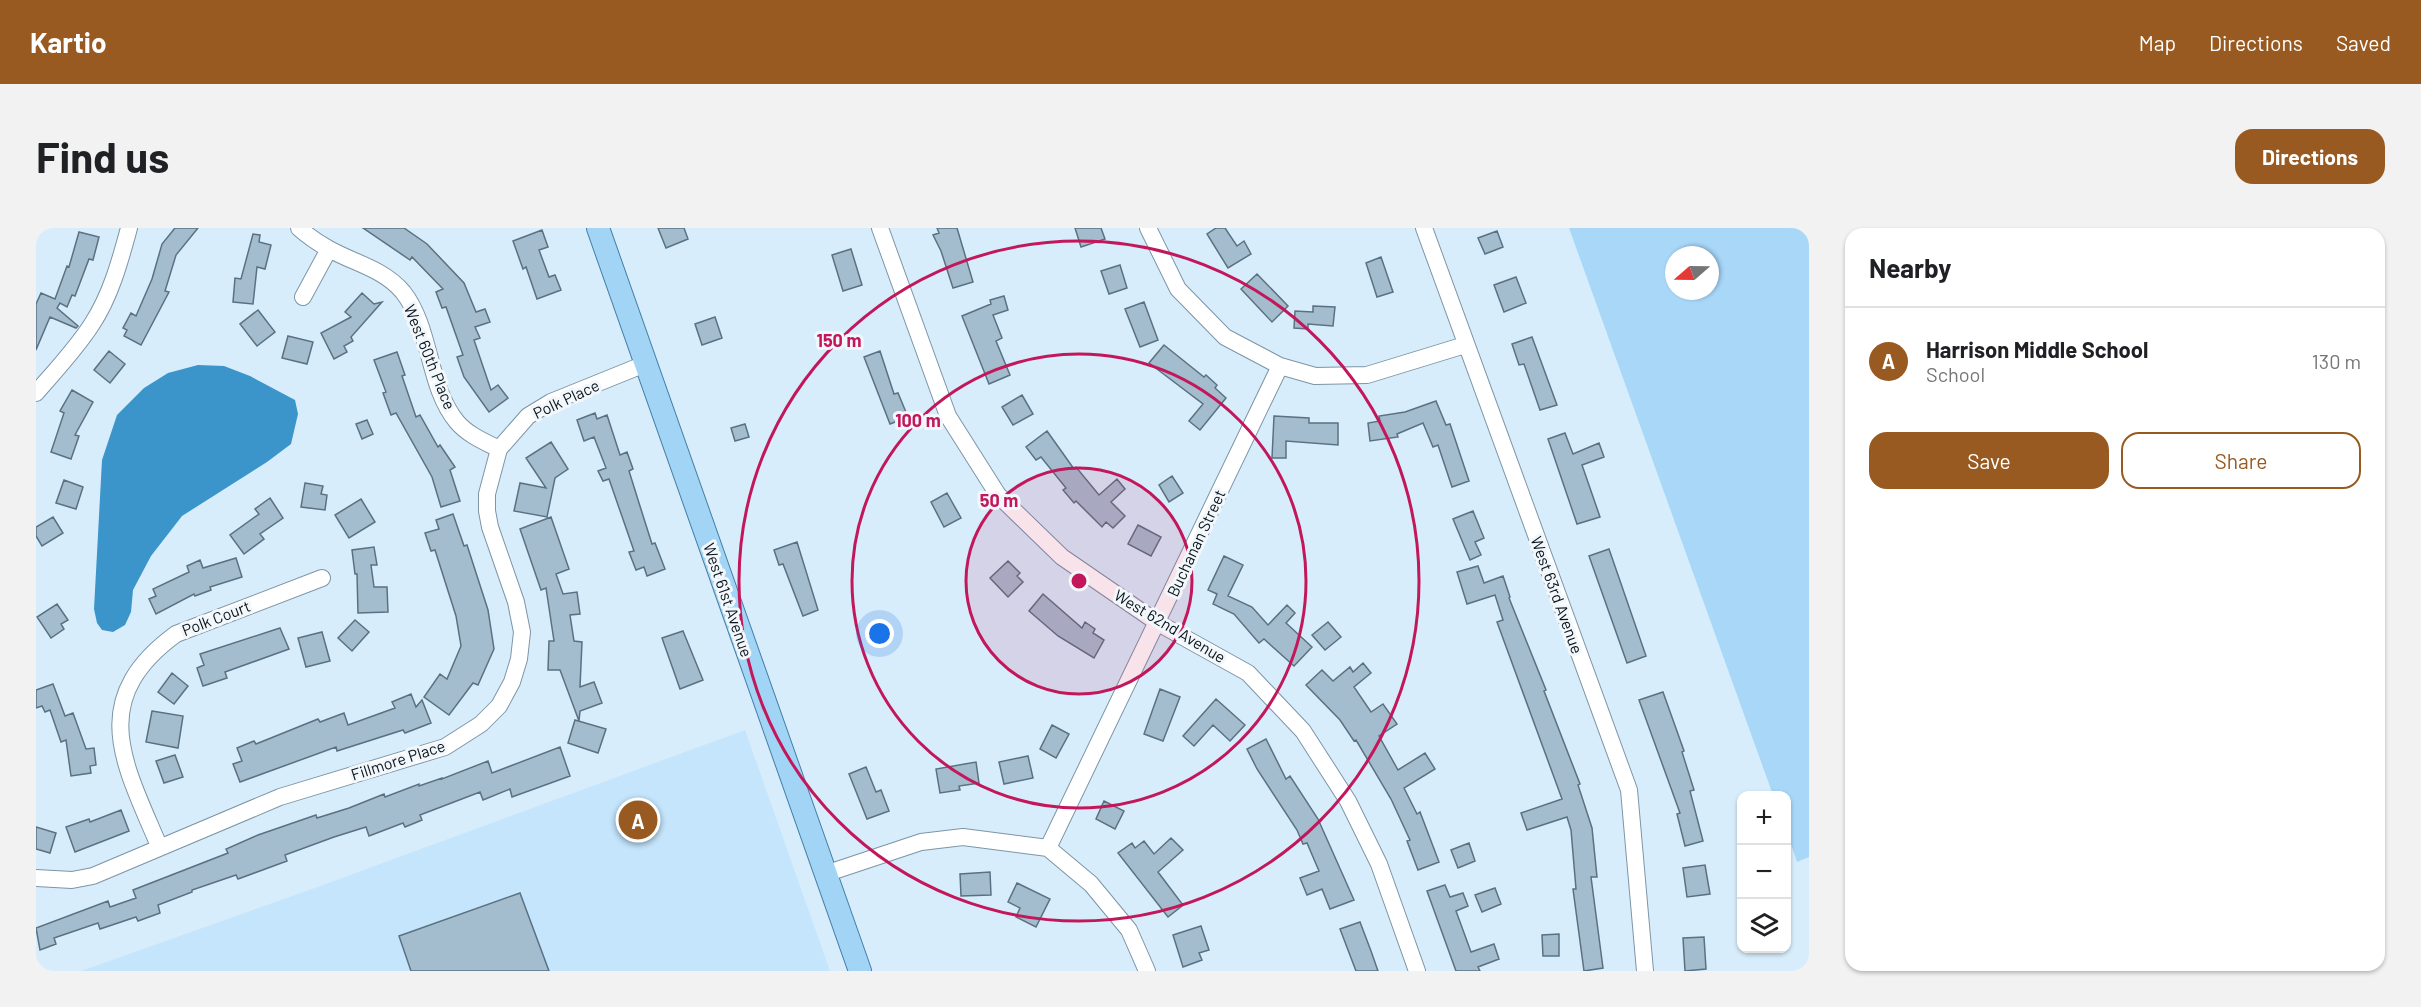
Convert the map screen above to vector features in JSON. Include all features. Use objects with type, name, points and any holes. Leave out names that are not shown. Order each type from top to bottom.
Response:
[{"type":"main road","name":"West 61st Avenue","points":[[598,228],[860,971]]},
{"type":"street","points":[[36,393],[78,344],[93,322],[108,294],[129,228]]},
{"type":"street","name":"West 60th Place","points":[[299,228],[329,249],[379,272],[393,281],[404,293],[413,308],[448,408],[457,422],[469,433],[499,449]]},
{"type":"street","name":"West 62nd Avenue","points":[[880,228],[948,416],[998,495],[1062,557],[1158,623],[1248,673],[1303,731],[1348,801],[1379,864],[1417,971]]},
{"type":"street","points":[[1148,228],[1178,289],[1225,337],[1280,366],[1315,376],[1367,375],[1465,345]]},
{"type":"street","name":"West 63rd Avenue","points":[[1424,228],[1629,790],[1645,971]]},
{"type":"street","points":[[303,297],[329,249]]},
{"type":"street","name":"Polk Place","points":[[499,449],[528,416],[551,402],[645,364]]},
{"type":"street","name":"Buchanan Street","points":[[1048,848],[1280,366]]},
{"type":"street","name":"Fillmore Place","points":[[36,878],[72,880],[93,876],[159,846],[280,797],[445,747],[481,724],[499,706],[515,674],[522,632],[516,602],[487,512],[487,494],[499,449]]},
{"type":"street","name":"Polk Court","points":[[159,846],[124,762],[121,744],[123,700],[129,685],[156,648],[176,634],[322,578]]},
{"type":"street","points":[[825,874],[921,843],[963,837],[1048,848],[1091,884],[1129,930],[1147,971]]},
{"type":"shaded area","points":[[1569,228],[1809,228],[1809,857],[1797,862],[1791,844],[1791,791],[1772,791]]},
{"type":"shaded area","points":[[198,365],[224,366],[250,376],[295,400],[298,414],[291,444],[182,516],[151,556],[133,590],[131,612],[125,625],[113,632],[102,630],[97,623],[94,609],[102,460],[117,415],[144,388],[168,373]]},
{"type":"shaded area","points":[[745,730],[830,971],[81,971],[312,889]]},
{"type":"building","points":[[175,228],[198,228],[176,255],[165,291],[169,292],[141,345],[124,336],[127,330],[123,328],[131,313],[136,316],[152,279],[162,244]]},
{"type":"building","points":[[363,228],[404,228],[427,244],[464,283],[476,312],[485,309],[490,322],[475,327],[480,338],[474,340],[491,390],[498,385],[508,398],[489,412],[464,377],[457,357],[463,355],[446,307],[442,308],[436,292],[443,289],[412,257],[410,260]]},
{"type":"building","points":[[658,228],[684,228],[688,239],[666,248]]},
{"type":"building","points":[[937,228],[957,228],[973,282],[953,288],[941,251],[933,235],[939,233]]},
{"type":"building","points":[[1075,228],[1101,228],[1105,239],[1081,247]]},
{"type":"building","points":[[1216,228],[1225,228],[1237,246],[1244,241],[1251,254],[1228,268],[1207,234]]},
{"type":"building","points":[[542,230],[548,247],[539,250],[549,277],[555,275],[561,290],[537,299],[526,267],[523,269],[513,241]]},
{"type":"building","points":[[1497,231],[1503,247],[1485,254],[1478,238]]},
{"type":"building","points":[[79,232],[99,237],[93,260],[89,259],[75,296],[72,295],[67,307],[60,303],[57,308],[78,326],[76,328],[50,317],[36,350],[36,304],[41,293],[55,299],[67,266],[69,267]]},
{"type":"building","points":[[253,234],[260,235],[259,242],[271,245],[265,269],[257,267],[253,304],[233,302],[235,278],[241,279]]},
{"type":"building","points":[[851,249],[862,285],[843,291],[832,255]]},
{"type":"building","points":[[1381,257],[1393,292],[1377,297],[1366,263]]},
{"type":"building","points":[[1120,265],[1127,288],[1109,294],[1101,271]]},
{"type":"building","points":[[1257,274],[1288,306],[1272,322],[1241,289]]},
{"type":"building","points":[[1516,277],[1526,303],[1504,312],[1494,285]]},
{"type":"building","points":[[362,293],[374,304],[382,302],[351,337],[353,341],[344,346],[347,352],[334,359],[321,333],[351,317],[345,312]]},
{"type":"building","points":[[1004,296],[1008,310],[993,315],[1002,338],[996,341],[1010,375],[989,384],[962,316],[991,304],[990,300]]},
{"type":"building","points":[[1144,302],[1158,340],[1140,347],[1125,309]]},
{"type":"building","points":[[1313,306],[1335,307],[1333,326],[1308,324],[1308,329],[1294,328],[1295,311],[1313,312]]},
{"type":"building","points":[[258,310],[275,332],[257,346],[240,324]]},
{"type":"building","points":[[715,317],[722,338],[702,345],[695,324]]},
{"type":"building","points":[[288,336],[313,342],[307,364],[282,358]]},
{"type":"building","points":[[1532,337],[1557,405],[1540,410],[1524,364],[1519,365],[1512,344]]},
{"type":"building","points":[[1164,345],[1204,377],[1206,375],[1226,398],[1200,430],[1189,421],[1203,404],[1149,363]]},
{"type":"building","points":[[109,351],[125,364],[110,383],[94,370]]},
{"type":"building","points":[[880,351],[894,394],[898,393],[908,417],[890,424],[864,357]]},
{"type":"building","points":[[397,352],[405,375],[402,376],[416,417],[420,415],[438,447],[440,445],[455,467],[450,470],[460,501],[441,507],[432,477],[396,413],[391,415],[383,393],[386,392],[374,360]]},
{"type":"building","points":[[72,390],[93,402],[75,435],[79,436],[71,459],[51,452],[64,413],[60,411]]},
{"type":"building","points":[[1022,395],[1033,414],[1013,425],[1002,407]]},
{"type":"building","points":[[1436,401],[1446,425],[1450,424],[1469,481],[1452,487],[1438,445],[1433,447],[1423,423],[1397,434],[1398,437],[1370,441],[1368,423],[1380,421],[1379,416],[1405,412]]},
{"type":"building","points":[[595,413],[597,419],[607,415],[620,455],[627,452],[633,469],[629,471],[652,544],[655,543],[665,569],[647,576],[644,567],[636,570],[629,552],[634,551],[609,479],[603,481],[598,471],[606,468],[594,437],[584,441],[577,420]]},
{"type":"building","points":[[1274,416],[1309,418],[1309,423],[1338,423],[1338,445],[1286,441],[1286,458],[1272,458]]},
{"type":"building","points":[[367,420],[373,434],[362,439],[356,424]]},
{"type":"building","points":[[745,424],[749,437],[735,441],[731,428]]},
{"type":"building","points":[[1047,431],[1074,469],[1076,467],[1099,495],[1117,479],[1125,489],[1111,502],[1125,516],[1113,528],[1106,522],[1102,527],[1076,501],[1074,503],[1063,490],[1066,488],[1041,457],[1036,460],[1026,447]]},
{"type":"building","points":[[1565,433],[1573,454],[1599,443],[1604,457],[1582,465],[1600,517],[1577,524],[1548,439]]},
{"type":"building","points":[[551,442],[568,469],[555,478],[547,517],[514,511],[520,483],[546,488],[526,458]]},
{"type":"building","points":[[1172,476],[1183,493],[1169,502],[1159,485]]},
{"type":"building","points":[[64,480],[83,487],[76,509],[56,503]]},
{"type":"building","points":[[305,483],[323,486],[321,494],[327,495],[325,510],[301,507]]},
{"type":"building","points":[[947,493],[961,518],[944,527],[931,502]]},
{"type":"building","points":[[270,498],[283,518],[260,534],[264,539],[244,554],[230,535],[259,514],[255,509]]},
{"type":"building","points":[[361,499],[375,522],[349,538],[335,515]]},
{"type":"building","points":[[1473,511],[1484,538],[1475,542],[1481,555],[1470,560],[1453,519]]},
{"type":"building","points":[[453,514],[464,546],[467,545],[488,610],[494,649],[478,685],[473,683],[449,715],[424,697],[440,674],[447,679],[461,646],[456,616],[435,550],[431,551],[425,533],[439,529],[436,520]]},
{"type":"building","points":[[53,517],[63,533],[42,546],[36,536],[36,527]]},
{"type":"building","points":[[551,517],[569,569],[556,574],[563,594],[577,592],[580,614],[570,615],[574,641],[582,642],[580,687],[594,682],[602,703],[580,711],[579,721],[560,670],[548,670],[549,641],[554,641],[546,588],[541,590],[520,529]]},
{"type":"building","points":[[1138,525],[1161,537],[1151,556],[1128,544]]},
{"type":"building","points":[[797,542],[818,610],[803,616],[783,564],[779,565],[774,550]]},
{"type":"building","points":[[374,547],[377,565],[371,565],[374,587],[387,587],[388,612],[358,613],[357,574],[355,574],[352,550]]},
{"type":"building","points":[[1609,549],[1646,656],[1627,663],[1589,556]]},
{"type":"building","points":[[1224,556],[1243,565],[1228,596],[1252,607],[1268,625],[1287,605],[1295,613],[1286,623],[1312,647],[1294,666],[1264,639],[1259,643],[1234,614],[1213,604],[1217,594],[1208,590]]},
{"type":"building","points":[[236,558],[242,577],[210,587],[211,590],[195,596],[194,594],[156,614],[149,599],[156,596],[153,589],[189,572],[187,566],[200,560],[203,568]]},
{"type":"building","points":[[1008,561],[1020,573],[1017,576],[1023,582],[1008,597],[990,578]]},
{"type":"building","points":[[1478,566],[1484,583],[1503,576],[1509,598],[1580,784],[1578,785],[1592,828],[1597,877],[1591,877],[1603,968],[1584,971],[1573,889],[1576,889],[1571,830],[1567,817],[1527,830],[1521,813],[1562,799],[1497,622],[1503,620],[1495,595],[1467,604],[1457,572]]},
{"type":"building","points":[[1043,594],[1082,628],[1085,622],[1095,629],[1093,633],[1104,640],[1094,658],[1058,636],[1029,611]]},
{"type":"building","points":[[57,604],[68,620],[61,624],[64,629],[51,638],[37,617]]},
{"type":"building","points":[[355,620],[369,632],[352,651],[338,638]]},
{"type":"building","points":[[1328,622],[1341,637],[1325,650],[1312,635]]},
{"type":"building","points":[[280,628],[289,649],[225,672],[227,678],[203,686],[197,668],[204,665],[200,654]]},
{"type":"building","points":[[683,631],[703,680],[680,689],[662,638]]},
{"type":"building","points":[[322,632],[330,661],[306,667],[298,638]]},
{"type":"building","points":[[1363,663],[1371,673],[1354,687],[1371,712],[1383,704],[1397,724],[1379,736],[1398,770],[1425,753],[1435,769],[1404,788],[1417,814],[1420,812],[1439,862],[1418,870],[1407,841],[1410,840],[1391,799],[1356,740],[1354,741],[1340,720],[1306,685],[1322,670],[1333,681],[1350,667],[1353,672]]},
{"type":"building","points":[[172,673],[188,686],[174,704],[158,692]]},
{"type":"building","points":[[53,684],[65,716],[73,713],[86,749],[94,748],[96,765],[90,766],[91,773],[71,776],[66,740],[61,742],[50,710],[45,712],[42,706],[36,708],[36,690]]},
{"type":"building","points":[[1160,689],[1180,697],[1163,741],[1144,734]]},
{"type":"building","points":[[1663,692],[1684,751],[1682,752],[1694,790],[1690,791],[1703,841],[1685,846],[1677,814],[1680,813],[1639,700]]},
{"type":"building","points":[[411,694],[416,707],[422,700],[431,723],[405,733],[403,730],[337,751],[336,747],[240,782],[233,764],[242,761],[237,748],[254,741],[256,744],[318,719],[320,722],[344,713],[348,725],[395,708],[392,702]]},
{"type":"building","points":[[1216,699],[1245,725],[1230,741],[1213,725],[1194,746],[1183,736]]},
{"type":"building","points":[[152,711],[183,716],[178,748],[146,742]]},
{"type":"building","points":[[575,720],[606,729],[598,753],[568,743]]},
{"type":"building","points":[[1052,725],[1069,734],[1056,758],[1040,749]]},
{"type":"building","points":[[1266,739],[1286,779],[1290,776],[1318,819],[1354,900],[1330,909],[1322,889],[1307,895],[1300,878],[1319,871],[1307,843],[1303,844],[1297,830],[1257,769],[1247,749]]},
{"type":"building","points":[[560,747],[570,776],[512,797],[510,789],[483,800],[480,792],[420,815],[422,820],[405,827],[403,823],[369,836],[366,827],[334,837],[285,855],[287,861],[238,879],[236,875],[192,890],[192,892],[158,905],[160,913],[138,921],[136,917],[100,929],[98,923],[54,938],[56,944],[40,950],[36,928],[108,901],[110,907],[136,898],[133,890],[228,853],[226,849],[258,835],[316,815],[317,818],[349,808],[384,794],[385,797],[419,784],[419,786],[442,779],[488,761],[492,773]]},
{"type":"building","points":[[175,755],[183,777],[164,783],[156,761]]},
{"type":"building","points":[[1028,756],[1033,778],[1004,784],[999,762]]},
{"type":"building","points":[[976,762],[979,783],[959,786],[960,790],[940,793],[936,769]]},
{"type":"building","points":[[866,767],[876,792],[881,790],[889,811],[867,819],[849,774]]},
{"type":"building","points":[[1104,801],[1124,811],[1115,829],[1096,819]]},
{"type":"building","points":[[121,810],[129,831],[75,852],[66,827],[89,819],[90,822]]},
{"type":"building","points":[[36,827],[56,833],[50,853],[36,849]]},
{"type":"building","points":[[1171,838],[1183,850],[1158,872],[1183,905],[1168,917],[1118,853],[1132,843],[1135,848],[1144,841],[1154,854]]},
{"type":"building","points":[[1469,843],[1475,861],[1458,868],[1451,850]]},
{"type":"building","points":[[1705,865],[1710,894],[1687,897],[1683,868]]},
{"type":"building","points":[[990,872],[991,895],[961,896],[960,874]]},
{"type":"building","points":[[1017,883],[1050,899],[1036,927],[1016,917],[1020,908],[1008,902]]},
{"type":"building","points":[[1445,885],[1450,897],[1463,893],[1468,906],[1456,911],[1471,952],[1494,944],[1499,959],[1478,967],[1480,971],[1456,971],[1427,891]]},
{"type":"building","points":[[1495,888],[1501,904],[1482,912],[1475,895]]},
{"type":"building","points":[[520,893],[549,971],[411,971],[399,936]]},
{"type":"building","points":[[1360,922],[1378,971],[1356,971],[1340,929]]},
{"type":"building","points":[[1201,926],[1209,950],[1199,953],[1202,960],[1183,967],[1173,935]]},
{"type":"building","points":[[1559,934],[1559,956],[1543,956],[1542,935]]},
{"type":"building","points":[[1704,937],[1706,969],[1685,971],[1683,938]]},
{"type":"place","name":"Harrison Middle School","points":[[638,820]]}]
